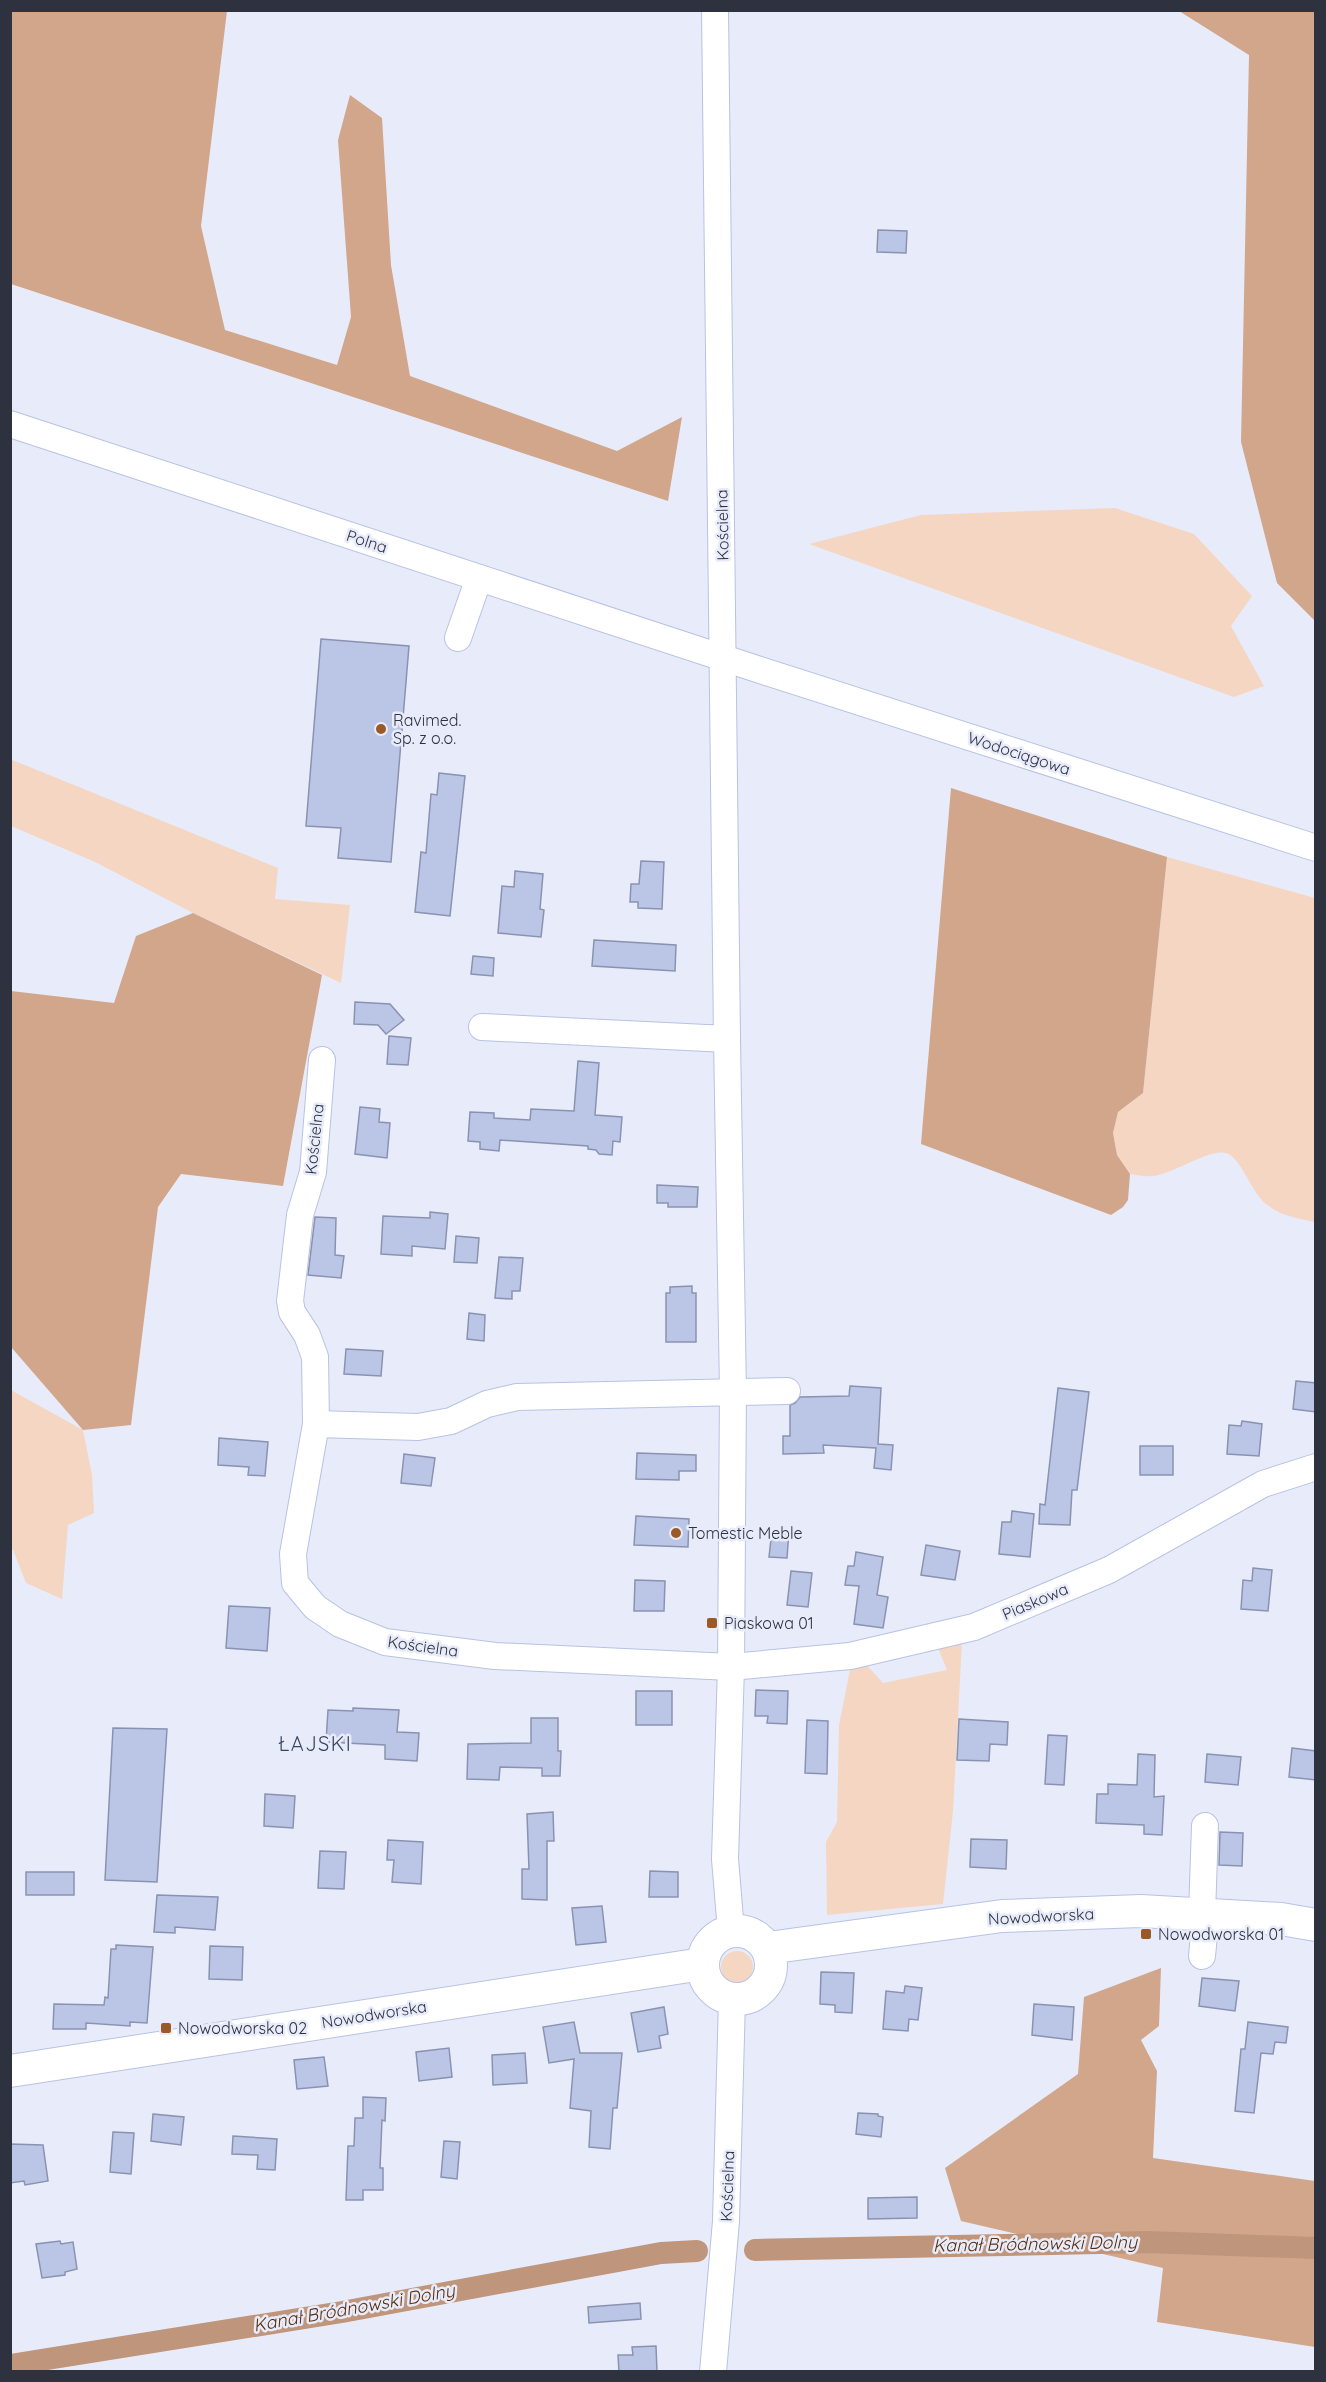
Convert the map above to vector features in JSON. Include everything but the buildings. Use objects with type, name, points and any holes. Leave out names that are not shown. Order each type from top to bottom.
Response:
[{"type":"main road","name":"Nowodworska","points":[[768,1948],[1002,1916],[1141,1911],[1281,1919],[1316,1925]]},
{"type":"main road","points":[[741,1930],[758,1937],[768,1948],[772,1962],[770,1975],[762,1989],[746,1999],[732,1999],[722,1996],[711,1988],[704,1975],[702,1964],[704,1953],[710,1943],[720,1935],[741,1930]]},
{"type":"main road","name":"Nowodworska","points":[[10,2071],[702,1964]]},
{"type":"street","name":"Kościelna","points":[[715,10],[733,1392],[731,1667],[725,1858],[731,1931]]},
{"type":"street","name":"Polna","points":[[10,424],[723,658]]},
{"type":"street","points":[[458,638],[479,578]]},
{"type":"street","name":"Wodociągowa","points":[[723,658],[1316,848]]},
{"type":"street","points":[[482,1027],[727,1040]]},
{"type":"street","name":"Kościelna","points":[[322,1060],[313,1172],[300,1215],[290,1301],[292,1312],[307,1335],[315,1357],[316,1424],[293,1554],[295,1583],[315,1606],[340,1624],[385,1642],[495,1656],[731,1667]]},
{"type":"street","points":[[316,1424],[418,1427],[451,1420],[487,1404],[517,1397],[787,1391]]},
{"type":"street","name":"Piaskowa","points":[[731,1667],[850,1656],[974,1627],[1109,1570],[1263,1484],[1316,1467]]},
{"type":"street","points":[[1202,1956],[1205,1826]]},
{"type":"street","name":"Kościelna","points":[[713,2372],[726,2221],[732,1999]]},
{"type":"shaded area","points":[[11,10],[227,11],[201,226],[225,330],[337,365],[351,317],[338,140],[350,95],[382,118],[391,265],[410,376],[617,451],[682,417],[668,501],[11,284]]},
{"type":"shaded area","points":[[1179,11],[1315,11],[1315,621],[1277,583],[1241,442],[1249,55]]},
{"type":"shaded area","points":[[1115,508],[1194,534],[1252,596],[1231,626],[1264,686],[1234,697],[809,544],[921,515]]},
{"type":"shaded area","points":[[10,759],[278,868],[275,899],[350,905],[341,983],[193,913],[95,862],[11,826]]},
{"type":"shaded area","points":[[951,788],[1167,857],[1143,1093],[1118,1112],[1113,1133],[1117,1155],[1130,1174],[1128,1200],[1123,1207],[1111,1215],[921,1144]]},
{"type":"shaded area","points":[[1167,857],[1315,898],[1315,1222],[1283,1214],[1265,1203],[1236,1161],[1226,1153],[1210,1154],[1160,1175],[1149,1176],[1130,1174],[1117,1155],[1113,1133],[1118,1112],[1143,1093]]},
{"type":"shaded area","points":[[193,913],[322,975],[283,1186],[181,1174],[158,1207],[131,1425],[83,1430],[11,1347],[11,991],[114,1003],[136,936]]},
{"type":"shaded area","points":[[11,1390],[83,1430],[92,1475],[94,1513],[68,1525],[62,1599],[26,1583],[11,1549]]},
{"type":"shaded area","points":[[962,1642],[953,1811],[943,1904],[827,1915],[826,1842],[837,1822],[839,1725],[851,1665],[865,1663],[883,1683],[947,1670],[938,1648]]},
{"type":"shaded area","points":[[737,1951],[749,1955],[753,1967],[749,1979],[737,1983],[725,1979],[721,1967],[725,1955]]},
{"type":"shaded area","points":[[1161,1968],[1159,2026],[1141,2040],[1157,2071],[1153,2158],[1315,2181],[1315,2347],[1157,2322],[1163,2268],[961,2221],[945,2168],[1078,2074],[1084,1997]]},
{"type":"waterway","name":"Kanał Bródnowski Dolny","points":[[755,2250],[1147,2242],[1316,2248]]},
{"type":"waterway","name":"Kanał Bródnowski Dolny","points":[[10,2365],[342,2312],[661,2253],[697,2251]]},
{"type":"place","name":"Ravimed. Sp. z o.o.","points":[[381,729]]},
{"type":"place","name":"Tomestic Meble","points":[[676,1533]]},
{"type":"place","name":"Piaskowa 01","points":[[712,1623]]},
{"type":"place","name":"Nowodworska 01","points":[[1146,1934]]},
{"type":"place","name":"Nowodworska 02","points":[[166,2028]]},
{"type":"district","name":"ŁAJSKI","points":[[315,1744]]}]
